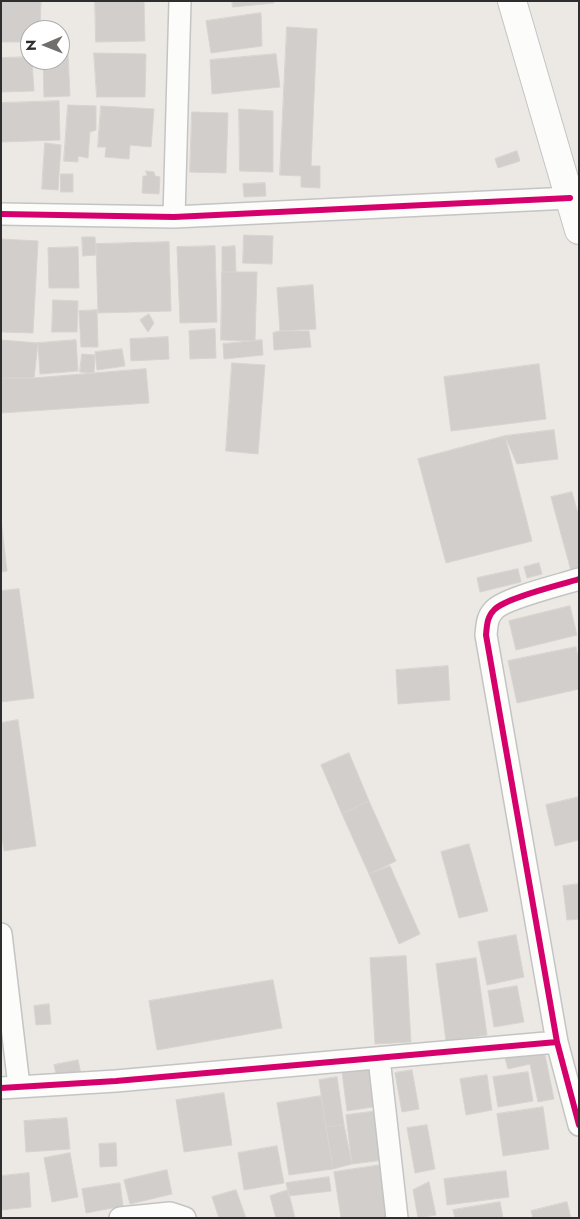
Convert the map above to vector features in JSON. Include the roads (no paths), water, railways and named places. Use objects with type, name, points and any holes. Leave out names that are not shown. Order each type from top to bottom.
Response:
[{"type":"street","points":[[174,217],[180,1]]},
{"type":"street","points":[[512,1],[579,230]]},
{"type":"street","points":[[1,214],[174,217],[570,198]]},
{"type":"street","points":[[579,579],[509,601],[496,608],[488,618],[486,635],[557,1042],[579,1126]]},
{"type":"street","points":[[1,934],[10,1087],[116,1081],[557,1042]]},
{"type":"street","points":[[379,1058],[397,1218]]},
{"type":"street","points":[[120,1218],[170,1213],[185,1218]]}]
